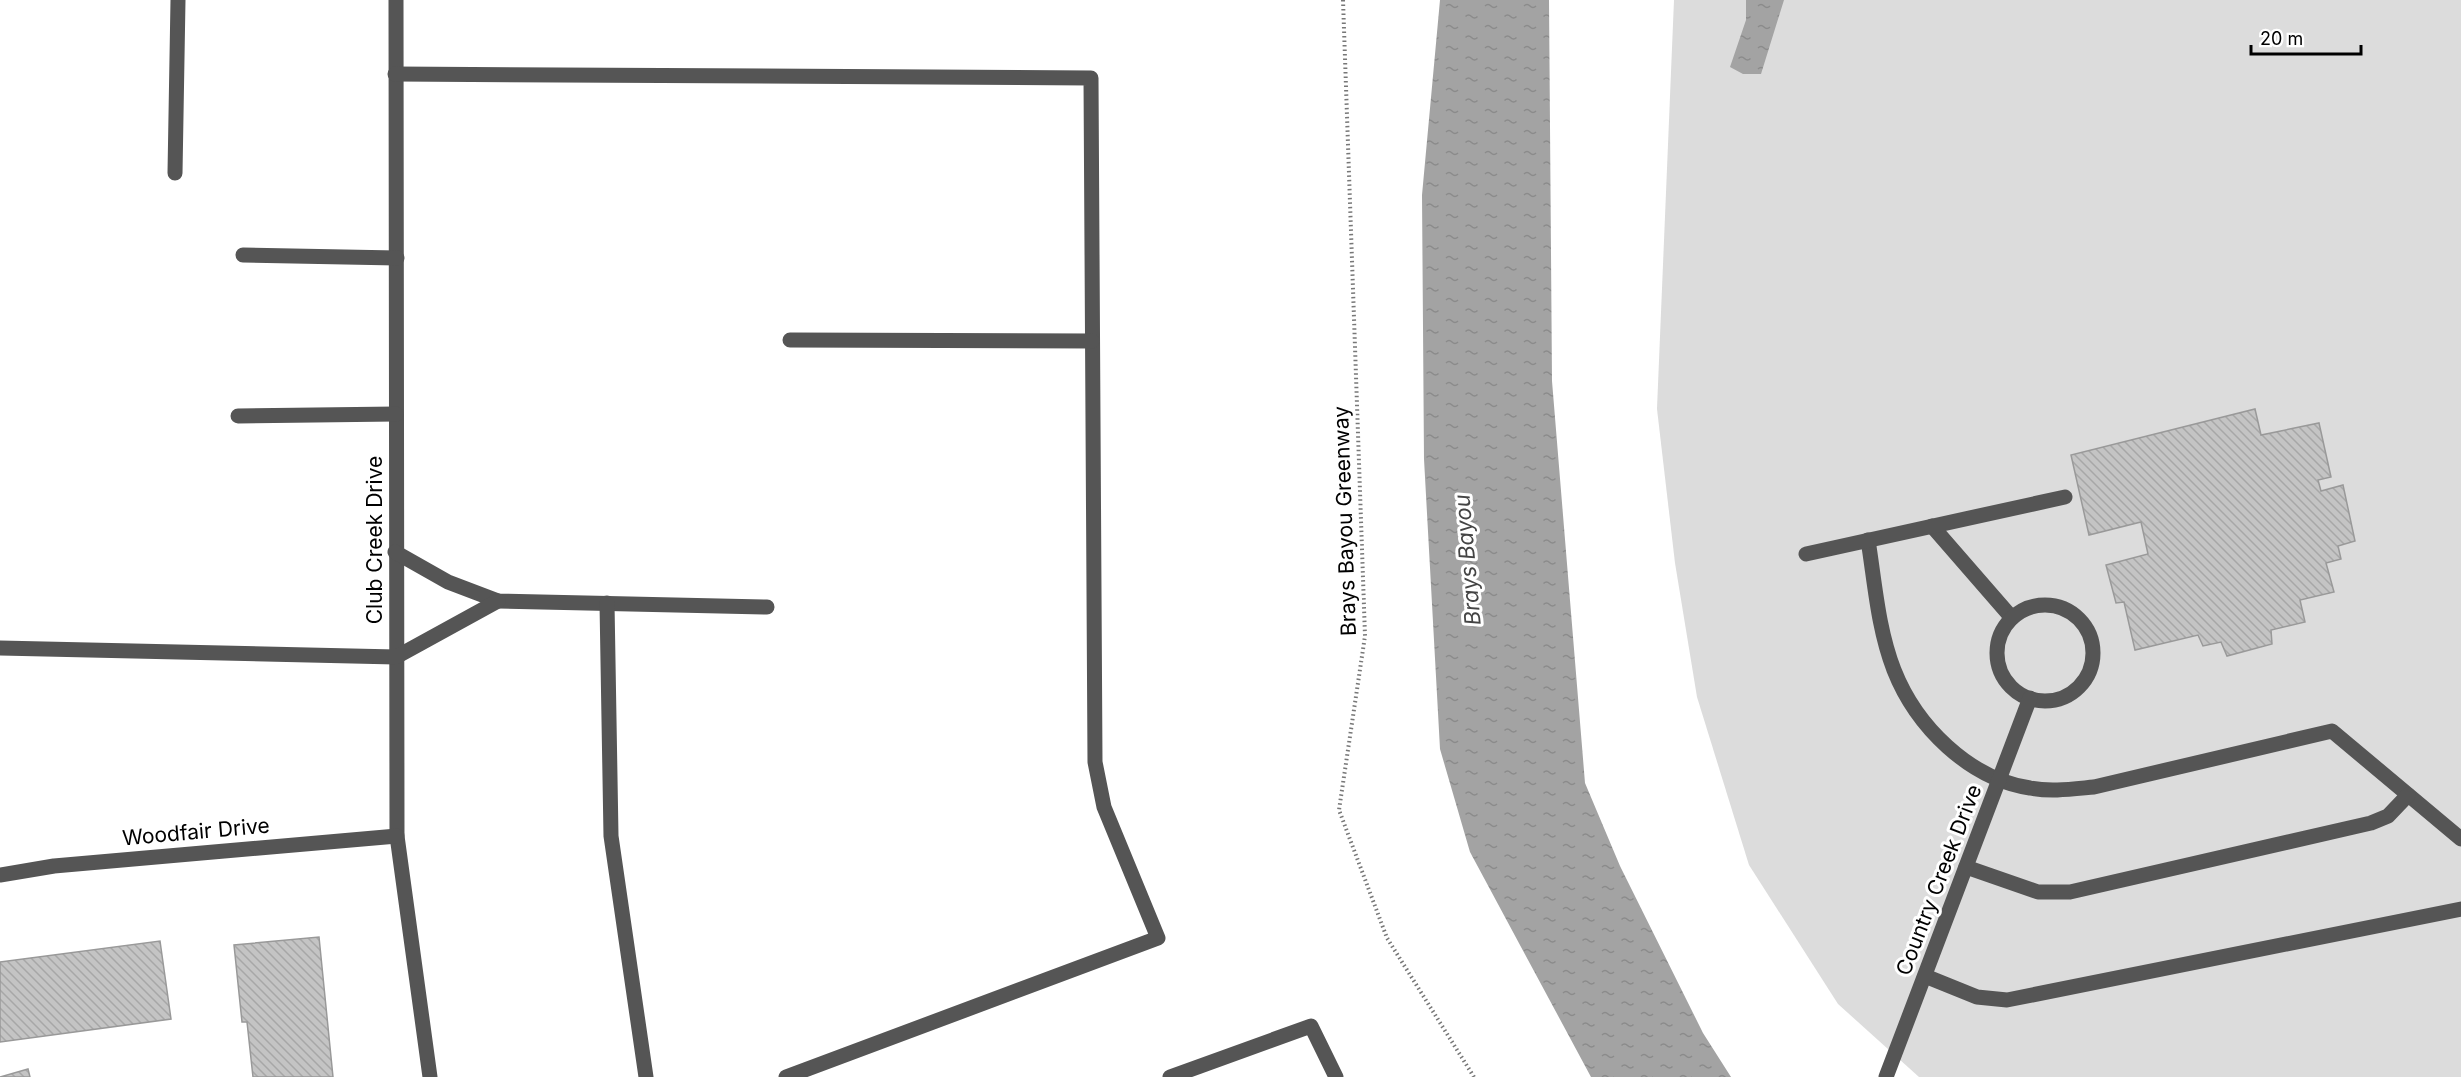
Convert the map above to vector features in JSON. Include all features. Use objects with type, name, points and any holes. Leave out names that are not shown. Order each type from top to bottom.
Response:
[{"type":"street","points":[[176,172],[178,0]]},
{"type":"street","name":"Club Creek Drive","points":[[396,0],[397,836],[430,1077]]},
{"type":"street","points":[[395,74],[1091,78],[1095,762],[1104,807],[1158,938],[786,1077]]},
{"type":"street","points":[[243,255],[397,258]]},
{"type":"street","points":[[790,340],[1092,341]]},
{"type":"street","points":[[238,416],[396,414]]},
{"type":"street","points":[[1806,554],[2065,497]]},
{"type":"street","points":[[1932,526],[2012,618]]},
{"type":"street","points":[[1868,540],[1886,645],[1905,692],[1922,717],[1964,761],[1999,779],[2028,788],[2058,790],[2094,787],[2332,731],[2461,840]]},
{"type":"street","points":[[395,552],[448,582],[498,601],[767,607]]},
{"type":"street","points":[[0,648],[396,657],[498,601]]},
{"type":"street","points":[[607,603],[611,836],[646,1077]]},
{"type":"street","points":[[2048,604],[2063,608],[2078,617],[2088,630],[2093,645],[2090,669],[2077,690],[2062,698],[2046,701],[2030,698],[2016,691],[2005,681],[1999,666],[1997,651],[2000,636],[2012,618],[2033,606],[2048,604]]},
{"type":"street","name":"Country Creek Drive","points":[[1886,1077],[2030,698]]},
{"type":"street","points":[[1966,867],[2038,892],[2070,892],[2371,823],[2388,816],[2408,795]]},
{"type":"street","name":"Woodfair Drive","points":[[0,875],[54,866],[397,836]]},
{"type":"street","points":[[1925,976],[1977,997],[2007,1000],[2461,909]]},
{"type":"street","points":[[1170,1077],[1311,1026],[1336,1077]]},
{"type":"path","name":"Brays Bayou Greenway","points":[[1342,0],[1365,636],[1339,810],[1387,938],[1474,1077]]},
{"type":"shaded area","points":[[1674,0],[2461,0],[2461,1077],[1919,1077],[1838,1004],[1749,865],[1697,697],[1675,563],[1657,409]]},
{"type":"water","name":"Brays Bayou","points":[[1440,0],[1549,0],[1552,381],[1585,783],[1620,866],[1703,1033],[1731,1077],[1591,1077],[1470,852],[1440,749],[1424,459],[1422,195]]},
{"type":"water","points":[[1746,0],[1784,0],[1761,74],[1743,74],[1730,67],[1746,20]]},
{"type":"building","points":[[2255,409],[2261,435],[2319,423],[2331,477],[2318,480],[2321,491],[2343,485],[2355,541],[2338,546],[2341,559],[2326,563],[2334,592],[2300,600],[2305,622],[2271,630],[2272,644],[2227,656],[2221,642],[2203,646],[2198,635],[2135,650],[2124,602],[2116,603],[2106,565],[2148,554],[2141,522],[2089,535],[2071,455]]},
{"type":"building","points":[[319,937],[333,1077],[253,1077],[247,1022],[242,1022],[234,945]]},
{"type":"building","points":[[160,941],[171,1019],[0,1042],[0,962]]},
{"type":"building","points":[[28,1069],[30,1077],[0,1077]]}]
